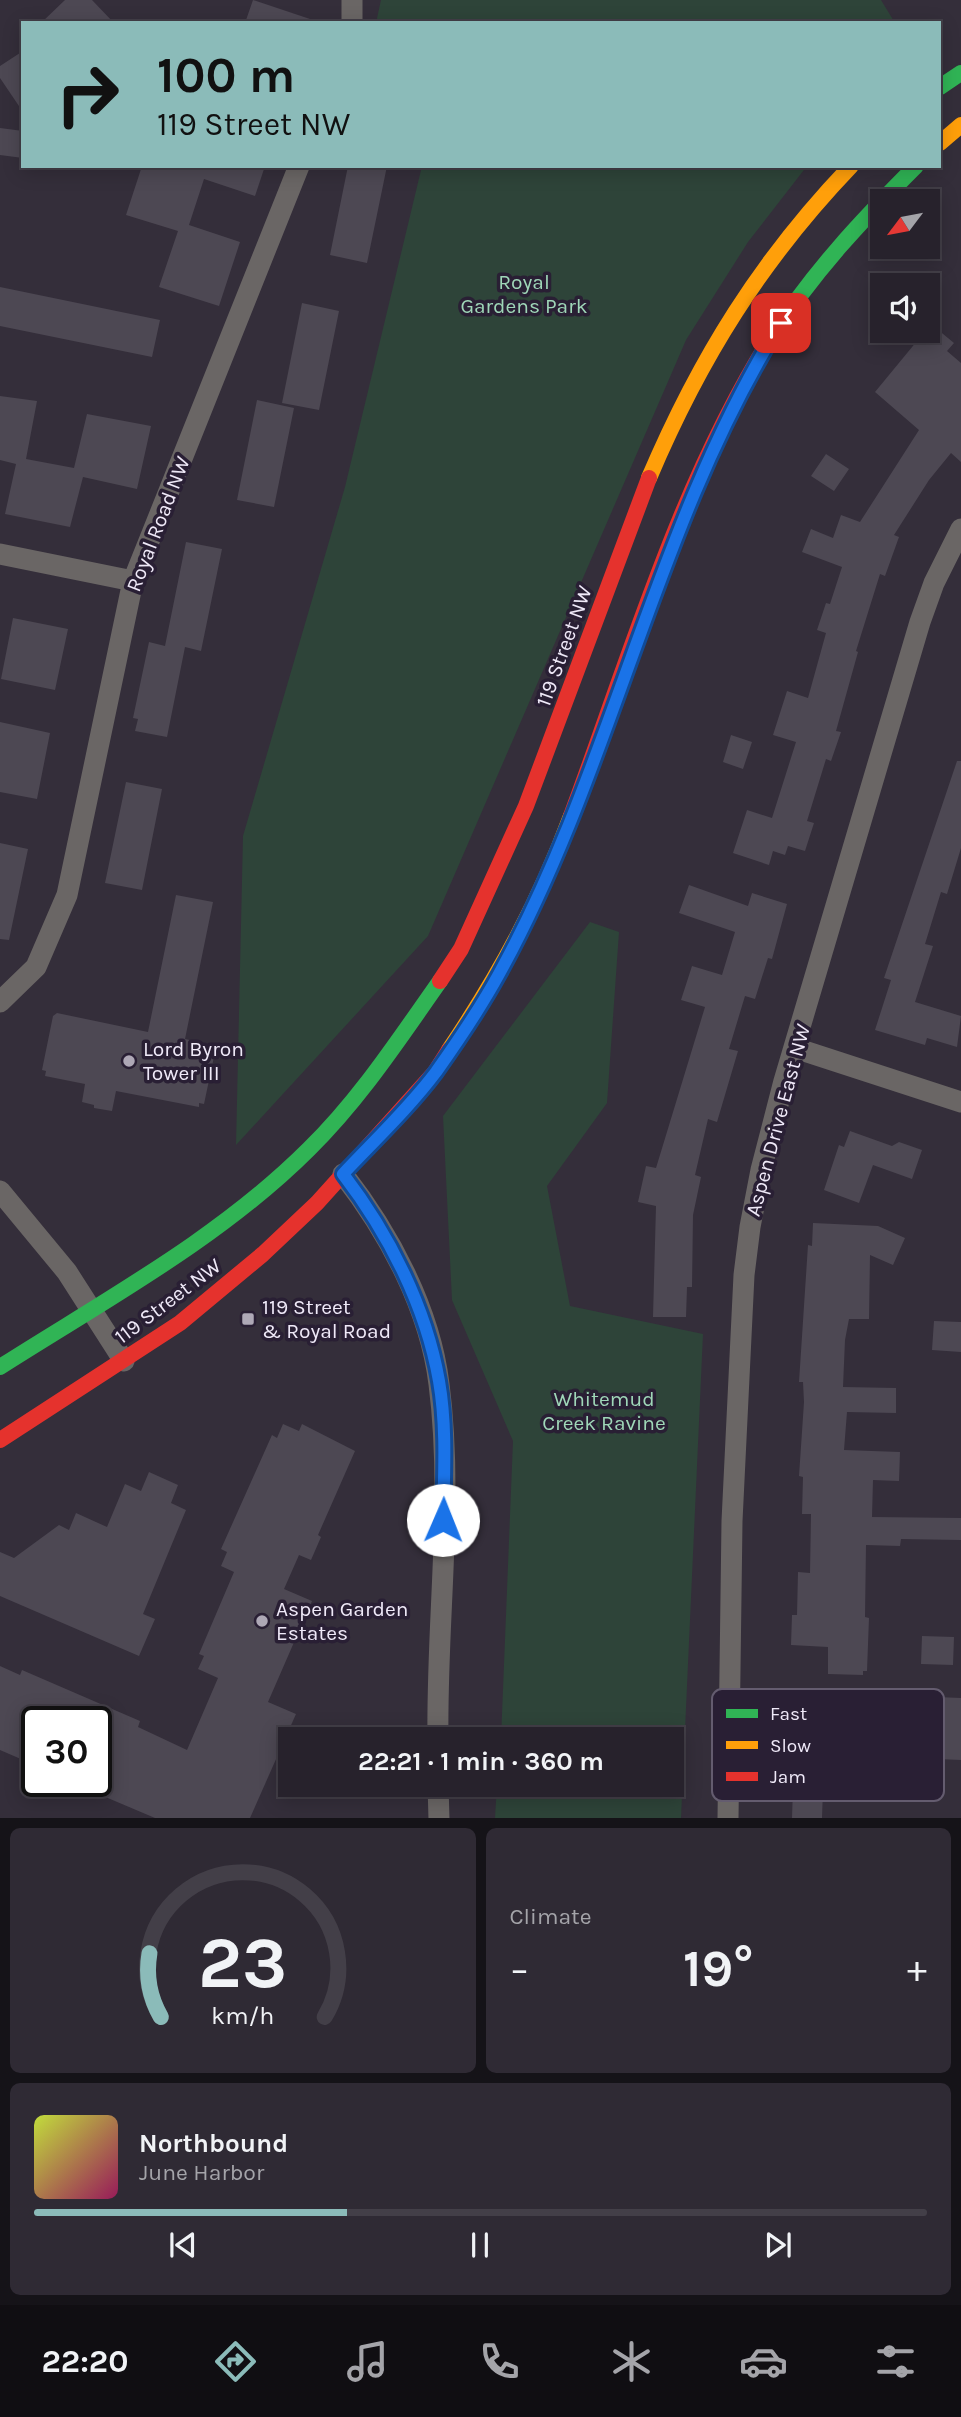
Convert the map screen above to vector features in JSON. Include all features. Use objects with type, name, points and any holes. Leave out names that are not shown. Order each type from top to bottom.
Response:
[{"type":"main road","points":[[941,86],[961,72]]},
{"type":"main road","points":[[941,142],[961,125]]},
{"type":"main road","name":"119 Street NW","points":[[0,1440],[180,1323],[263,1254],[329,1157],[395,1044],[459,952],[513,842],[642,496],[701,366],[758,274],[820,198],[849,168]]},
{"type":"main road","name":"119 Street NW","points":[[0,1367],[152,1272],[235,1212],[329,1157],[435,1073],[499,975],[553,865],[683,513],[743,383],[794,302],[851,230],[914,168]]},
{"type":"street","points":[[352,0],[352,21]]},
{"type":"street","name":"Royal Road NW","points":[[0,1002],[36,967],[67,895],[133,581],[298,168]]},
{"type":"street","name":"Aspen Drive East NW","points":[[730,1689],[732,1521],[744,1275],[761,1170],[920,622],[934,583],[961,529]]},
{"type":"street","points":[[0,554],[133,581]]},
{"type":"street","points":[[795,1048],[961,1102]]},
{"type":"street","points":[[329,1157],[370,1212],[422,1315],[439,1383],[444,1445],[438,1727]]},
{"type":"street","points":[[0,1191],[67,1272],[124,1361]]},
{"type":"street","points":[[438,1797],[439,1818]]},
{"type":"green space","points":[[381,0],[881,0],[894,21],[376,21]]},
{"type":"green space","name":"Royal Gardens Park","points":[[422,168],[805,168],[748,242],[686,340],[428,936],[236,1145],[243,836],[345,487]]},
{"type":"green space","name":"Whitemud Creek Ravine","points":[[590,922],[619,932],[607,1103],[547,1186],[570,1306],[703,1334],[684,1752],[684,1727],[501,1727],[513,1441],[452,1300],[443,1116]]},
{"type":"green space","name":"Whitemud Creek Ravine","points":[[496,1797],[682,1797],[681,1818],[495,1818]]},
{"type":"building","points":[[65,0],[92,0],[112,21],[43,21]]},
{"type":"building","points":[[253,0],[310,19],[310,21],[246,21]]},
{"type":"building","points":[[21,52],[21,109],[0,78],[0,66]]},
{"type":"building","points":[[0,128],[21,131],[21,158],[0,155]]},
{"type":"building","points":[[141,168],[264,168],[255,196],[204,179],[189,225],[240,242],[219,306],[159,287],[178,231],[126,215]]},
{"type":"building","points":[[348,168],[387,168],[367,263],[330,255]]},
{"type":"building","points":[[0,287],[160,320],[152,357],[0,326]]},
{"type":"building","points":[[302,303],[339,311],[319,410],[282,403]]},
{"type":"building","points":[[940,331],[954,343],[947,351],[961,363],[961,462],[951,453],[929,480],[894,535],[899,537],[885,576],[880,574],[856,651],[858,652],[836,731],[841,732],[831,761],[826,759],[807,821],[814,823],[805,851],[788,846],[785,855],[773,851],[769,865],[733,853],[747,810],[772,818],[796,742],[773,735],[787,691],[808,698],[826,633],[817,630],[826,603],[830,604],[842,567],[802,552],[811,529],[833,538],[841,515],[860,522],[919,430],[875,392],[915,343],[940,343]]},
{"type":"building","points":[[0,396],[37,401],[26,459],[74,468],[87,414],[151,426],[137,489],[83,477],[70,527],[5,514],[16,464],[0,460]]},
{"type":"building","points":[[257,400],[294,408],[274,507],[237,500]]},
{"type":"building","points":[[826,454],[849,469],[834,491],[811,476]]},
{"type":"building","points":[[186,542],[222,549],[201,651],[185,647],[167,737],[135,731],[138,719],[133,718],[149,642],[165,646]]},
{"type":"building","points":[[13,618],[68,629],[55,690],[1,679]]},
{"type":"building","points":[[0,722],[50,733],[37,799],[0,792]]},
{"type":"building","points":[[731,735],[752,742],[743,769],[723,762]]},
{"type":"building","points":[[957,761],[961,761],[961,848],[947,894],[941,892],[925,944],[933,946],[915,1002],[961,1016],[957,1047],[927,1038],[925,1045],[875,1030],[891,980],[884,978]]},
{"type":"building","points":[[126,782],[162,789],[142,890],[105,883]]},
{"type":"building","points":[[0,843],[28,849],[9,940],[0,939]]},
{"type":"building","points":[[689,885],[748,906],[752,893],[787,904],[772,959],[768,958],[755,999],[745,996],[729,1049],[738,1051],[717,1122],[708,1119],[695,1175],[701,1177],[693,1215],[692,1287],[687,1287],[686,1317],[653,1317],[656,1206],[638,1202],[646,1166],[656,1168],[705,1007],[681,1000],[692,966],[722,975],[735,932],[679,913]]},
{"type":"building","name":"Lord Byron Tower III","points":[[176,895],[213,902],[185,1039],[212,1045],[211,1051],[215,1052],[204,1104],[199,1103],[199,1107],[116,1091],[112,1111],[94,1108],[94,1105],[82,1102],[85,1084],[45,1076],[46,1071],[42,1070],[53,1016],[57,1013],[148,1032]]},
{"type":"building","points":[[850,1131],[892,1146],[899,1142],[922,1150],[912,1179],[873,1165],[859,1203],[824,1190],[839,1145],[844,1147]]},
{"type":"building","points":[[813,1223],[878,1226],[905,1238],[893,1265],[870,1255],[869,1319],[849,1319],[845,1340],[843,1387],[896,1388],[896,1413],[847,1412],[844,1450],[900,1452],[899,1481],[873,1480],[872,1517],[961,1518],[961,1540],[901,1539],[900,1546],[866,1545],[865,1617],[869,1618],[867,1671],[863,1671],[863,1675],[828,1674],[828,1647],[791,1645],[792,1615],[797,1615],[798,1572],[810,1573],[811,1514],[802,1514],[803,1477],[799,1476],[804,1402],[803,1382],[799,1382],[808,1245],[812,1246]]},
{"type":"building","points":[[934,1321],[961,1322],[961,1352],[932,1350]]},
{"type":"building","name":"Aspen Garden Estates","points":[[283,1424],[299,1431],[302,1424],[355,1451],[318,1535],[321,1537],[311,1560],[299,1555],[284,1589],[312,1601],[268,1702],[296,1714],[290,1727],[278,1727],[278,1755],[250,1818],[155,1818],[105,1797],[112,1797],[112,1709],[140,1721],[138,1727],[187,1750],[218,1678],[198,1669],[204,1656],[199,1654],[234,1572],[221,1566],[227,1552],[221,1549],[272,1435],[277,1438]]},
{"type":"building","points":[[149,1472],[178,1485],[171,1503],[186,1510],[143,1614],[155,1619],[139,1656],[0,1596],[0,1552],[14,1558],[59,1525],[69,1530],[76,1513],[107,1527],[125,1484],[141,1491]]},
{"type":"building","points":[[922,1636],[954,1637],[953,1665],[921,1664]]},
{"type":"building","name":"Aspen Garden Estates","points":[[0,1666],[20,1675],[22,1670],[105,1706],[21,1706],[21,1759],[0,1750]]},
{"type":"building","points":[[944,1697],[961,1698],[961,1760],[944,1759]]},
{"type":"building","points":[[793,1801],[823,1801],[822,1818],[792,1818]]},
{"type":"traffic: fast","points":[[941,86],[961,73]]},
{"type":"traffic: fast","points":[[771,338],[803,291],[839,248],[914,168]]},
{"type":"traffic: fast","points":[[0,1367],[200,1239],[274,1181],[309,1149],[345,1110],[440,981]]},
{"type":"traffic: slow","points":[[941,142],[961,125]]},
{"type":"traffic: slow","points":[[649,478],[689,392],[735,312],[789,238],[849,168]]},
{"type":"traffic: slow","points":[[449,1050],[517,937],[546,878],[571,816]]},
{"type":"traffic: jam","points":[[571,816],[683,511],[739,394],[771,338]]},
{"type":"traffic: jam","points":[[440,981],[461,949],[526,806],[649,478]]},
{"type":"traffic: jam","points":[[0,1440],[180,1323],[263,1254],[317,1203],[435,1072],[449,1050]]},
{"type":"place","name":"Lord Byron Tower III","points":[[129,1061]]},
{"type":"place","name":"119 Street & Royal Road","points":[[248,1319]]},
{"type":"place","name":"Aspen Garden Estates","points":[[262,1621]]},
{"type":"route","points":[[443,1520],[444,1445],[439,1383],[432,1348],[422,1315],[398,1262],[362,1199],[343,1174],[435,1073],[499,975],[553,865],[683,513],[743,383],[781,323]]}]
